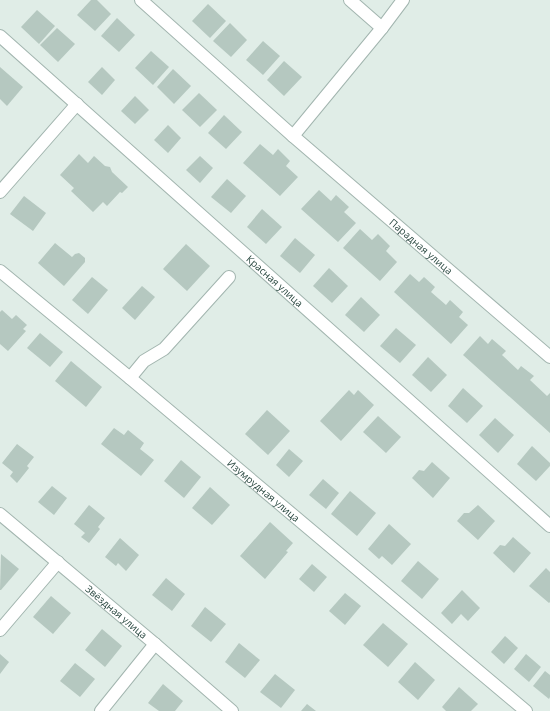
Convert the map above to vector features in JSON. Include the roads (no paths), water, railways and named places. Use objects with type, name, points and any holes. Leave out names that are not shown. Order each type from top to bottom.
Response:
[{"type":"street","name":"Парадная улица","points":[[141,0],[293,136],[550,357]]},
{"type":"street","points":[[350,0],[382,28]]},
{"type":"street","points":[[293,136],[382,28],[403,0]]},
{"type":"street","name":"Красная улица","points":[[0,36],[550,526]]},
{"type":"street","points":[[0,192],[78,104]]},
{"type":"street","name":"Изумрудная улица","points":[[0,271],[130,378],[526,711]]},
{"type":"street","points":[[130,378],[144,361],[164,349],[229,277]]},
{"type":"street","name":"Звёздная улица","points":[[0,514],[155,644],[232,711]]},
{"type":"street","points":[[0,630],[58,562]]},
{"type":"street","points":[[101,711],[155,644]]}]
